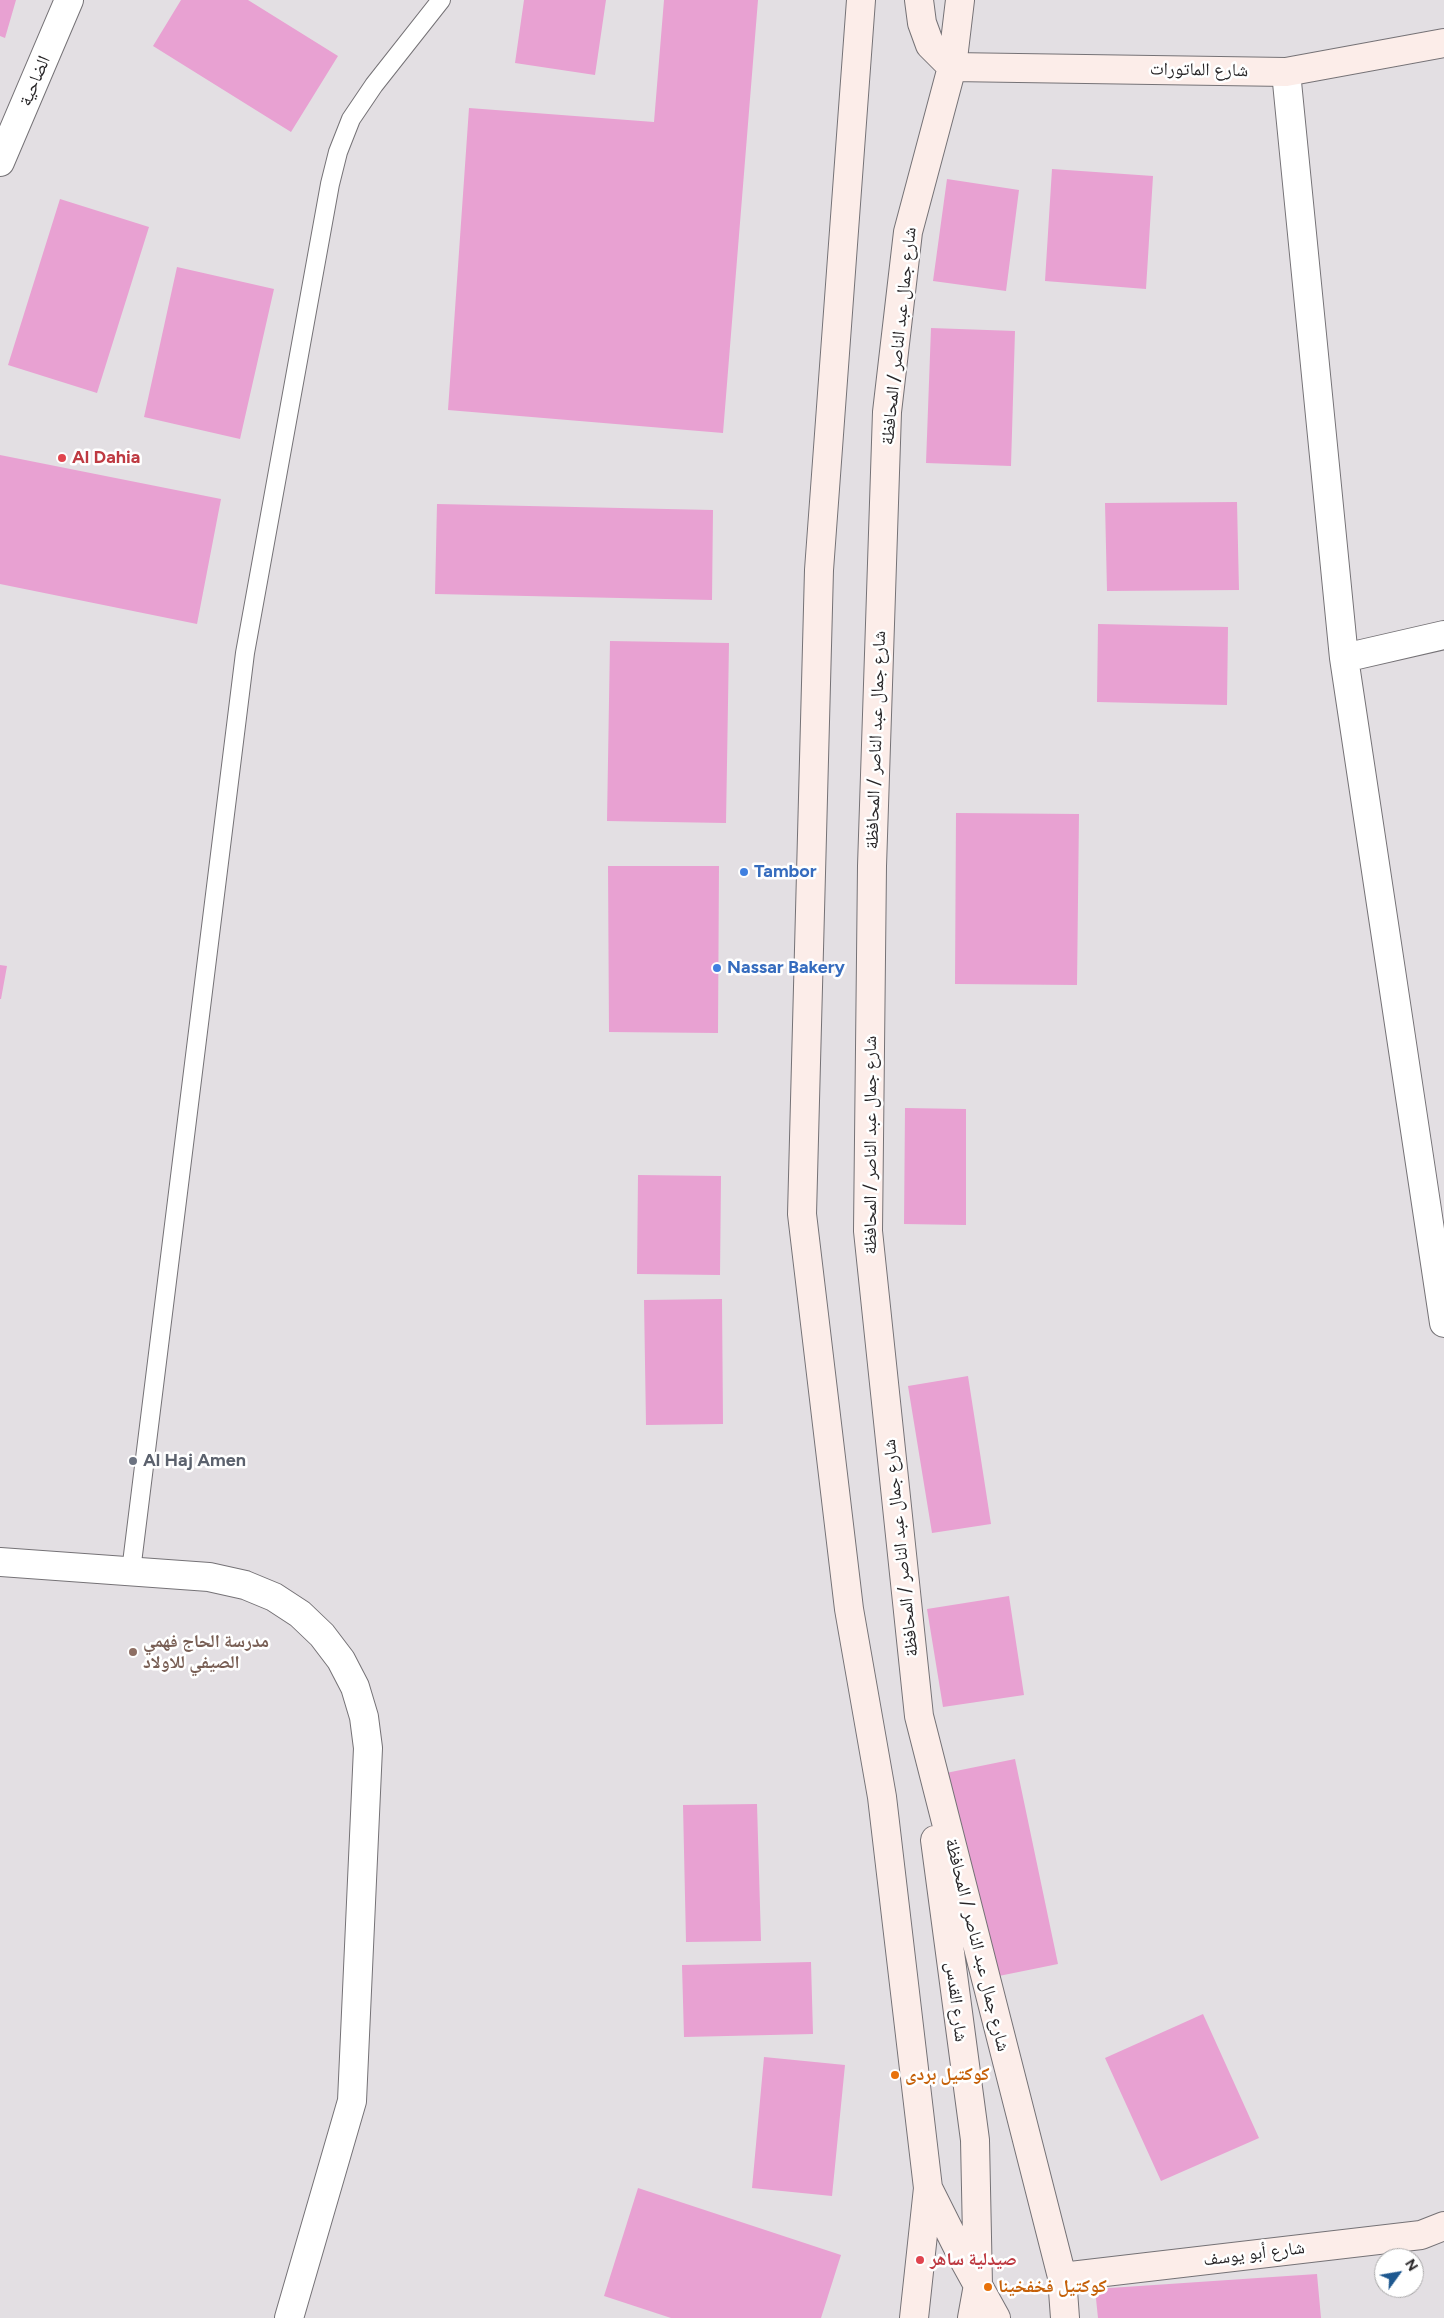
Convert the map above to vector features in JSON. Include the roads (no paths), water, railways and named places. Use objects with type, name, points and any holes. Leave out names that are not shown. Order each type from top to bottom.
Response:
[{"type":"main road","points":[[861,0],[819,570],[802,1214],[849,1608],[882,1797],[928,2188],[914,2318]]},
{"type":"main road","points":[[919,0],[922,23],[930,45],[952,67]]},
{"type":"main road","name":"شارع جمال عبد الناصر / المحافظة","points":[[960,0],[952,67],[908,232],[887,412],[872,866],[868,1231],[919,1716],[1062,2277],[1065,2318]]},
{"type":"main road","name":"شارع الماتورات","points":[[952,67],[1286,72],[1444,43]]},
{"type":"main road","name":"شارع القدس","points":[[919,1716],[975,2140],[978,2285],[972,2318]]},
{"type":"main road","points":[[928,2188],[996,2318]]},
{"type":"main road","name":"شارع أبو يوسف","points":[[1062,2277],[1420,2235],[1444,2226]]},
{"type":"street","name":"الضاحية","points":[[0,162],[69,0]]},
{"type":"street","points":[[1286,72],[1344,658],[1444,1323]]},
{"type":"street","points":[[1344,658],[1444,635]]},
{"type":"street","points":[[0,1562],[209,1578],[245,1585],[274,1597],[305,1619],[322,1635],[341,1660],[355,1688],[364,1717],[368,1748],[352,2101],[289,2318]]},
{"type":"lane","points":[[131,1571],[245,653],[330,184],[338,152],[351,120],[374,85],[441,0]]},
{"type":"place","name":"Al Dahia","points":[[62,458]]},
{"type":"place","name":"Tambor","points":[[744,872]]},
{"type":"place","name":"Nassar Bakery","points":[[717,968]]},
{"type":"place","name":"Al Haj Amen","points":[[133,1461]]},
{"type":"place","name":"مدرسة الحاج فهمي الصيفي للاولاد","points":[[133,1652]]},
{"type":"place","name":"كوكتيل بردى","points":[[895,2075]]},
{"type":"place","name":"صيدلية ساهر","points":[[920,2260]]},
{"type":"place","name":"كوكتيل فخفخينا","points":[[988,2287]]}]
